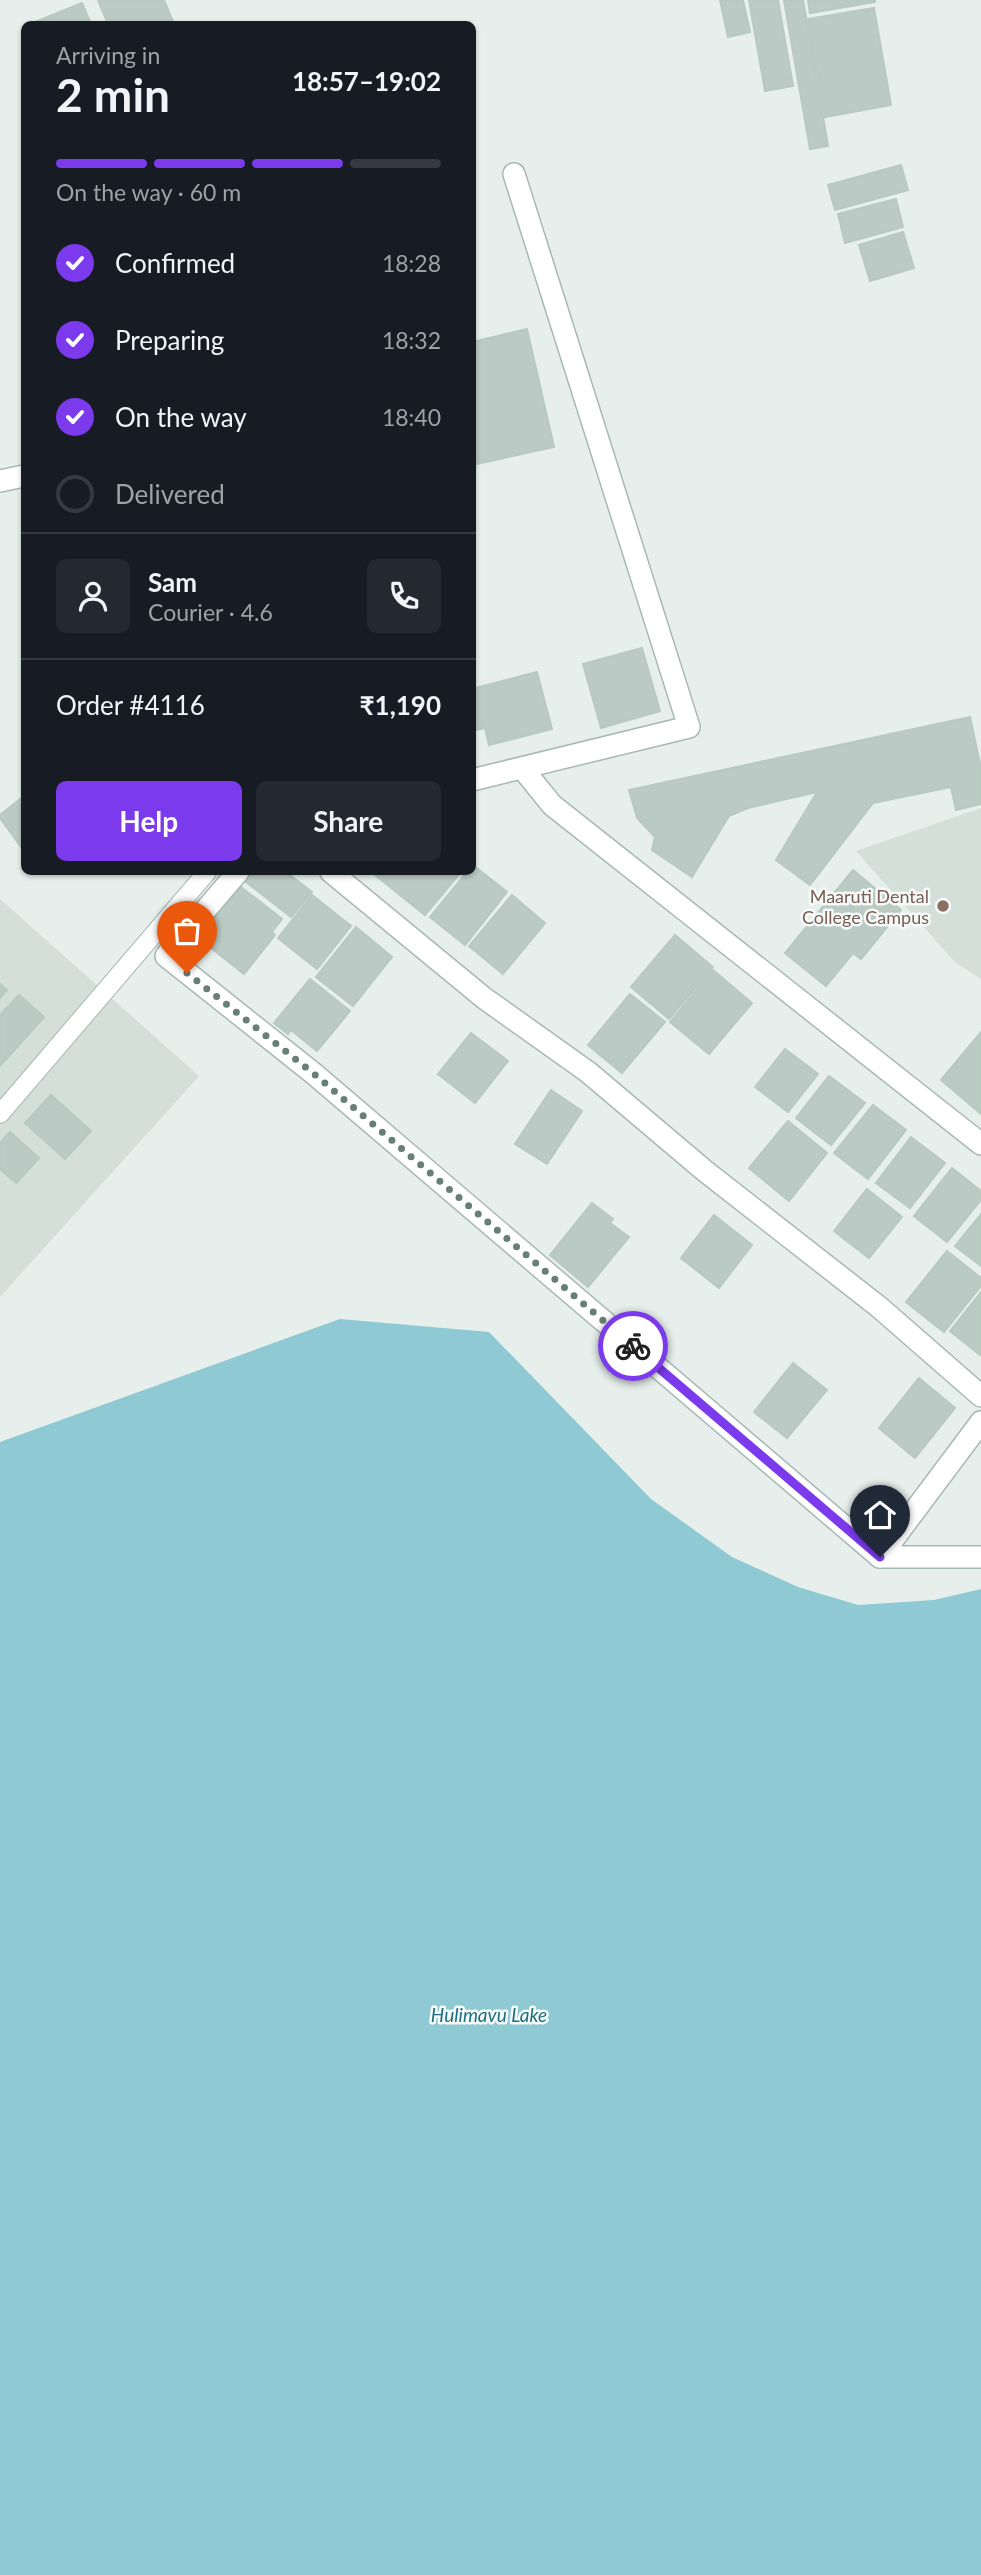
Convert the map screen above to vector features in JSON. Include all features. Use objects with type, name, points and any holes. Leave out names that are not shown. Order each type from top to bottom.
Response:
[{"type":"street","points":[[476,779],[689,727],[514,174]]},
{"type":"street","points":[[0,481],[21,477]]},
{"type":"street","points":[[522,768],[552,805],[981,1144]]},
{"type":"street","points":[[235,875],[166,956],[313,1073],[880,1557],[981,1557]]},
{"type":"street","points":[[335,875],[484,998],[588,1072],[705,1171],[879,1307],[981,1396]]},
{"type":"street","points":[[880,1557],[981,1422]]},
{"type":"lane","points":[[0,1114],[204,875]]},
{"type":"shaded area","name":"Maaruti Dental College Campus","points":[[981,808],[981,979],[955,962],[856,851]]},
{"type":"shaded area","points":[[0,899],[199,1076],[0,1297]]},
{"type":"water","name":"Hulimavu Lake","points":[[340,1319],[489,1332],[651,1499],[732,1557],[798,1587],[858,1605],[934,1600],[981,1589],[981,2575],[0,2575],[0,1442]]},
{"type":"building","points":[[98,0],[164,0],[173,21],[107,21]]},
{"type":"building","points":[[720,0],[743,0],[750,32],[728,37]]},
{"type":"building","points":[[749,0],[778,0],[793,86],[765,91]]},
{"type":"building","points":[[784,0],[803,0],[828,146],[810,149]]},
{"type":"building","points":[[808,0],[875,0],[875,2],[810,13]]},
{"type":"building","points":[[82,3],[90,21],[37,21]]},
{"type":"building","points":[[874,8],[891,105],[825,117],[808,19]]},
{"type":"building","points":[[901,165],[908,190],[835,210],[828,185]]},
{"type":"building","points":[[896,199],[903,227],[845,243],[838,214]]},
{"type":"building","points":[[903,232],[914,268],[870,281],[859,245]]},
{"type":"building","points":[[527,329],[554,447],[476,464],[476,341]]},
{"type":"building","points":[[642,648],[660,711],[601,728],[583,664]]},
{"type":"building","points":[[537,672],[552,729],[489,745],[485,728],[476,730],[476,688]]},
{"type":"building","points":[[970,717],[981,768],[981,804],[956,810],[951,787],[873,803],[810,885],[776,860],[817,792],[748,808],[729,816],[692,877],[652,850],[655,837],[637,818],[629,790]]},
{"type":"building","points":[[21,798],[21,847],[0,818],[0,815]]},
{"type":"building","points":[[476,867],[507,892],[465,945],[430,917],[465,875],[476,875]]},
{"type":"building","points":[[853,870],[901,910],[861,959],[853,953],[826,986],[785,953]]},
{"type":"building","points":[[250,875],[290,875],[312,892],[291,917],[245,881]]},
{"type":"building","points":[[375,875],[458,875],[425,915]]},
{"type":"building","points":[[236,883],[282,919],[272,932],[275,935],[244,974],[195,935]]},
{"type":"building","points":[[312,895],[351,926],[317,969],[278,938]]},
{"type":"building","points":[[512,895],[545,923],[503,974],[469,946]]},
{"type":"building","points":[[356,927],[392,957],[353,1006],[316,977]]},
{"type":"building","points":[[675,935],[713,967],[669,1019],[631,987]]},
{"type":"building","points":[[713,970],[752,1003],[709,1054],[670,1022]]},
{"type":"building","points":[[310,979],[350,1011],[317,1051],[291,1030],[288,1034],[274,1023]]},
{"type":"building","points":[[0,984],[7,990],[0,998]]},
{"type":"building","points":[[630,994],[665,1022],[622,1073],[588,1045]]},
{"type":"building","points":[[19,995],[44,1017],[0,1066],[0,1015]]},
{"type":"building","points":[[981,1032],[981,1114],[941,1080]]},
{"type":"building","points":[[471,1033],[508,1061],[475,1103],[438,1074]]},
{"type":"building","points":[[785,1049],[818,1074],[788,1112],[755,1087]]},
{"type":"building","points":[[829,1076],[865,1103],[831,1145],[796,1118]]},
{"type":"building","points":[[551,1090],[582,1111],[547,1164],[515,1144]]},
{"type":"building","points":[[51,1095],[91,1131],[65,1159],[25,1123]]},
{"type":"building","points":[[873,1105],[906,1130],[868,1179],[834,1153]]},
{"type":"building","points":[[788,1121],[827,1153],[789,1201],[749,1168]]},
{"type":"building","points":[[10,1132],[39,1158],[16,1183],[0,1169],[0,1143]]},
{"type":"building","points":[[911,1137],[945,1163],[910,1208],[876,1183]]},
{"type":"building","points":[[952,1168],[981,1191],[981,1200],[947,1242],[914,1216]]},
{"type":"building","points":[[867,1189],[902,1217],[869,1258],[834,1231]]},
{"type":"building","points":[[592,1203],[613,1219],[610,1223],[629,1237],[588,1287],[550,1255]]},
{"type":"building","points":[[981,1214],[981,1266],[955,1246]]},
{"type":"building","points":[[714,1215],[752,1245],[719,1288],[681,1258]]},
{"type":"building","points":[[947,1251],[981,1278],[981,1286],[944,1332],[906,1302]]},
{"type":"building","points":[[981,1292],[981,1353],[980,1355],[950,1331]]},
{"type":"building","points":[[793,1363],[827,1390],[787,1438],[754,1412]]},
{"type":"building","points":[[919,1378],[955,1408],[915,1458],[879,1428]]},
{"type":"way so far","points":[[187,973],[313,1073],[633,1346]]},
{"type":"place","name":"Maaruti Dental College Campus","points":[[943,906]]},
{"type":"route","points":[[633,1346],[880,1557]]}]
